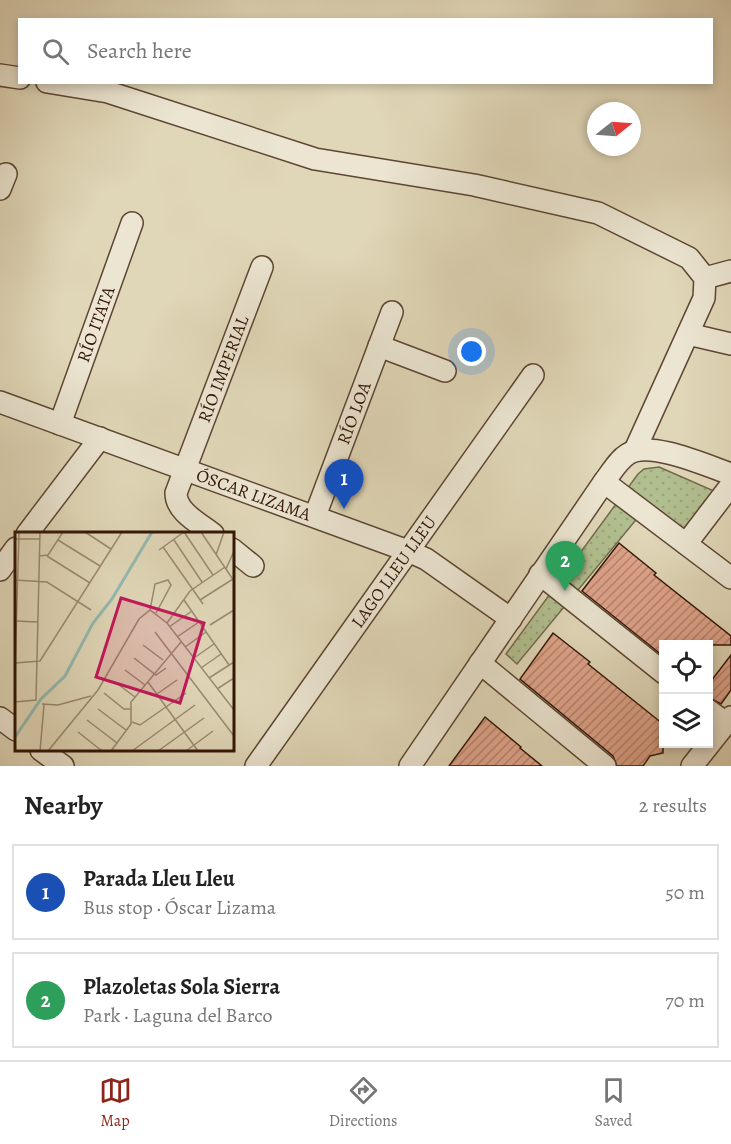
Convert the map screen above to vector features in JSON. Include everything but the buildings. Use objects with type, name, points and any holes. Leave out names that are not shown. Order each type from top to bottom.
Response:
[{"type":"street","points":[[0,75],[18,78]]},
{"type":"street","points":[[59,84],[108,92],[315,159],[474,185],[598,213],[689,258],[705,279],[704,298],[635,450],[622,459],[604,482],[410,766]]},
{"type":"street","name":"RÍO ITATA","points":[[60,424],[132,223]]},
{"type":"street","name":"RÍO IMPERIAL","points":[[185,469],[262,267]]},
{"type":"street","points":[[705,279],[731,271]]},
{"type":"street","name":"RÍO LOA","points":[[315,516],[392,312]]},
{"type":"street","points":[[688,334],[731,344]]},
{"type":"street","points":[[379,345],[445,371]]},
{"type":"street","name":"LAGO LLEU LLEU","points":[[256,766],[533,375]]},
{"type":"street","name":"ÓSCAR LIZAMA","points":[[0,402],[408,551],[438,567],[511,619]]},
{"type":"street","points":[[29,532],[100,438]]},
{"type":"street","points":[[635,450],[653,450],[731,474]]},
{"type":"street","name":"ÓSCAR LIZAMA","points":[[185,469],[176,493],[177,504],[211,532]]},
{"type":"street","points":[[604,482],[731,578]]},
{"type":"street","points":[[686,544],[731,485]]},
{"type":"street","points":[[234,551],[253,566]]},
{"type":"street","points":[[540,574],[659,670]]},
{"type":"street","points":[[480,663],[605,766]]},
{"type":"street","points":[[692,766],[728,720],[713,712]]},
{"type":"street","points":[[0,718],[15,729]]},
{"type":"street","points":[[43,751],[63,766]]},
{"type":"green space","points":[[659,467],[714,491],[688,527],[681,528],[649,504],[517,664],[506,654],[638,474],[644,469]]},
{"type":"place","name":"Parada Lleu Lleu","points":[[344,509]]},
{"type":"place","name":"Plazoletas Sola Sierra","points":[[565,591]]}]
